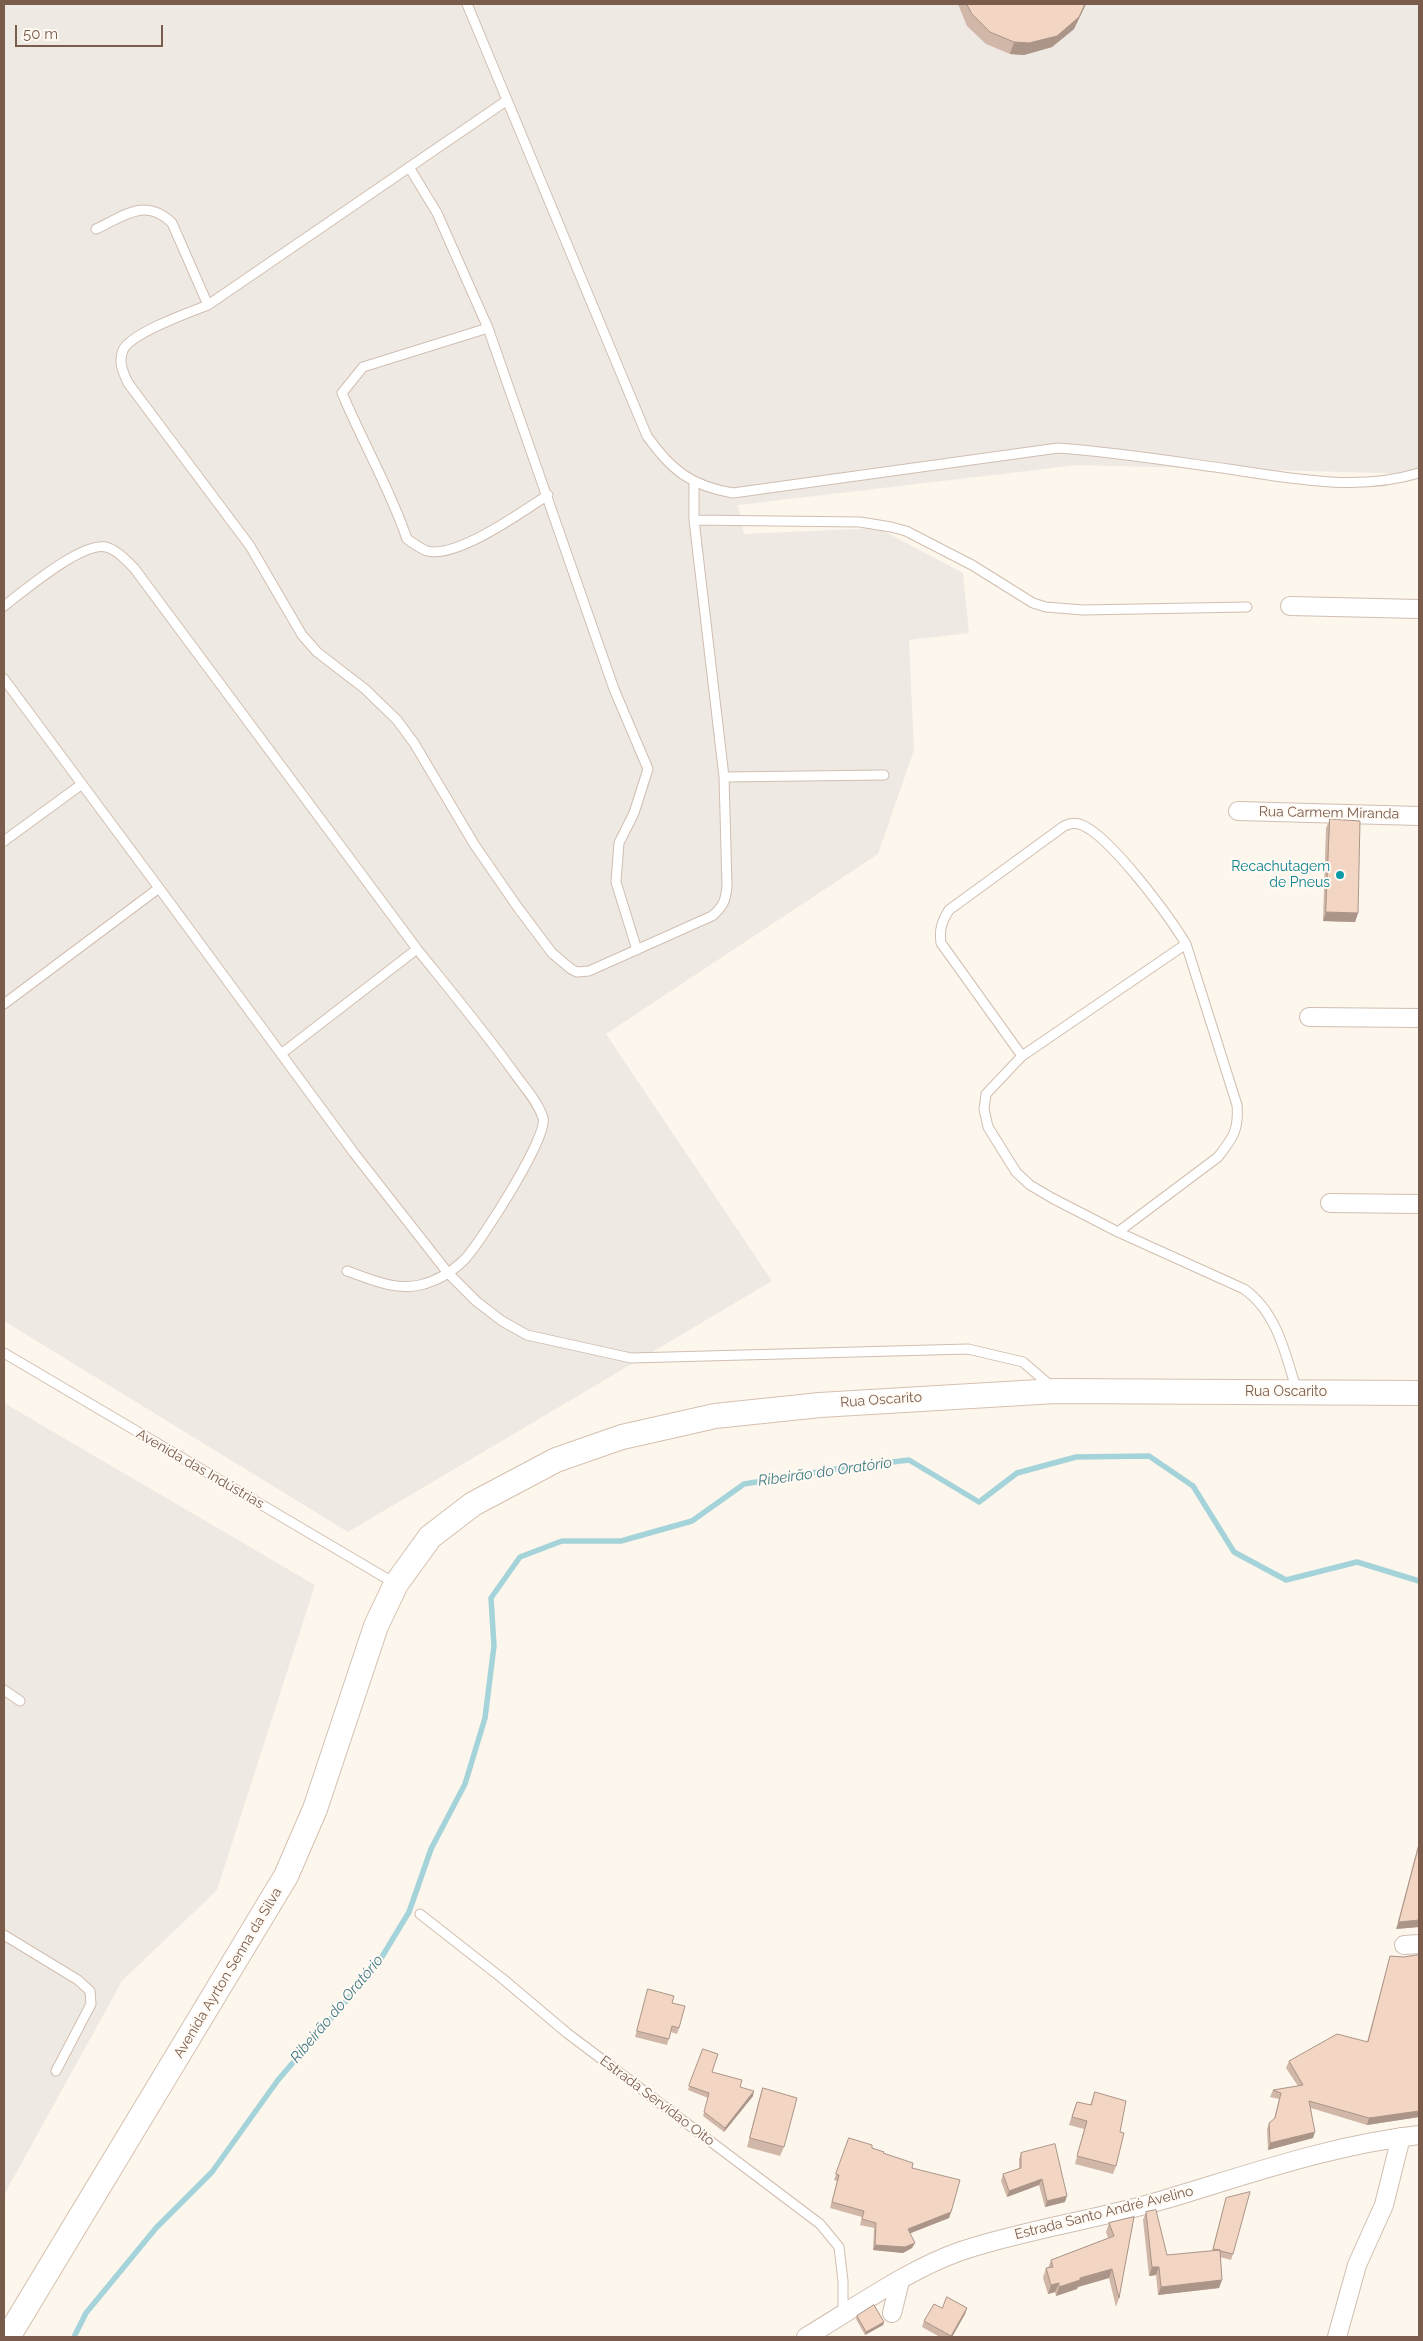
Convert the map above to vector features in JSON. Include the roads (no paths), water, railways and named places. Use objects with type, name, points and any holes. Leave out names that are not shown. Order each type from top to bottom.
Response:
[{"type":"main road","name":"Rua Oscarito","points":[[396,1584],[430,1537],[473,1504],[556,1460],[622,1437],[715,1416],[820,1404],[1056,1391],[1419,1393]]},
{"type":"main road","name":"Avenida Ayrton Senna da Silva","points":[[8,2337],[286,1876],[314,1809],[376,1626],[396,1584]]},
{"type":"street","points":[[1290,606],[1419,609]]},
{"type":"street","name":"Rua Carmem Miranda","points":[[1238,811],[1419,816]]},
{"type":"street","points":[[1309,1018],[1419,1018]]},
{"type":"street","points":[[1330,1203],[1419,1204]]},
{"type":"street","name":"Estrada Santo André Avelino","points":[[806,2337],[926,2266],[960,2252],[1021,2234],[1160,2201],[1336,2150],[1419,2135]]},
{"type":"street","points":[[1337,2337],[1357,2265],[1384,2205],[1401,2137]]},
{"type":"street","points":[[892,2313],[900,2281]]},
{"type":"lane","points":[[467,4],[647,436],[672,466],[694,482],[713,489],[733,493],[1058,448],[1110,452],[1304,480],[1372,481],[1419,473]]},
{"type":"lane","points":[[506,101],[208,305],[162,323],[128,343],[121,358],[128,383],[250,546],[302,635],[317,652],[365,689],[397,720],[414,743],[480,852],[516,905],[552,953],[571,969],[583,972],[712,916],[724,904],[727,886],[724,777],[694,520],[694,482]]},
{"type":"lane","points":[[410,167],[437,213],[488,328],[548,495],[614,689],[648,769],[634,812],[619,843],[616,882],[637,950]]},
{"type":"lane","points":[[96,229],[146,209],[155,210],[164,215],[172,223],[208,305]]},
{"type":"lane","points":[[488,328],[363,367],[342,394],[396,507],[407,539],[428,551],[447,549],[492,532],[548,495]]},
{"type":"lane","points":[[694,520],[860,522],[891,527],[914,536],[972,565],[1033,603],[1046,607],[1083,610],[1247,607]]},
{"type":"lane","points":[[4,606],[63,562],[90,548],[100,546],[109,548],[119,554],[134,568],[417,949],[491,1042],[537,1105],[544,1120],[542,1133],[532,1154],[474,1249],[448,1273],[426,1283],[405,1287],[381,1283],[347,1271]]},
{"type":"lane","points":[[4,679],[354,1152],[448,1273],[502,1321],[527,1335],[631,1358],[968,1349],[1023,1362],[1056,1391]]},
{"type":"lane","points":[[724,777],[884,775]]},
{"type":"lane","points":[[4,841],[82,784]]},
{"type":"lane","points":[[1022,1056],[942,943],[940,933],[942,922],[949,910],[1072,822],[1095,832],[1123,860],[1176,926],[1186,944],[1237,1105],[1238,1124],[1231,1141],[1218,1157],[1118,1232]]},
{"type":"lane","points":[[4,1004],[159,888]]},
{"type":"lane","points":[[1186,944],[1022,1056],[986,1094],[984,1109],[988,1127],[1016,1172],[1030,1186],[1118,1232],[1244,1289],[1257,1298],[1267,1310],[1285,1352],[1297,1392]]},
{"type":"lane","points":[[281,1054],[417,949]]},
{"type":"lane","name":"Avenida das Indústrias","points":[[4,1353],[396,1584]]},
{"type":"lane","points":[[4,1690],[20,1701]]},
{"type":"lane","name":"Estrada Servidao Oito","points":[[420,1914],[503,1978],[567,2033],[820,2224],[839,2247],[843,2281],[843,2315]]},
{"type":"lane","points":[[4,1935],[78,1980],[90,1991],[91,2004],[56,2071]]},
{"type":"waterway","name":"Ribeirão do Oratório","points":[[74,2337],[86,2313],[156,2228],[212,2172],[278,2080],[377,1965],[409,1912],[431,1849],[465,1784],[485,1718],[494,1646],[491,1598],[520,1557],[562,1541],[621,1541],[692,1521],[744,1484],[842,1468],[909,1460],[979,1502],[1017,1473],[1076,1457],[1149,1456],[1193,1486],[1234,1552],[1286,1580],[1357,1562],[1419,1581]]},
{"type":"place","name":"Recachutagem de Pneus","points":[[1340,875]]}]
